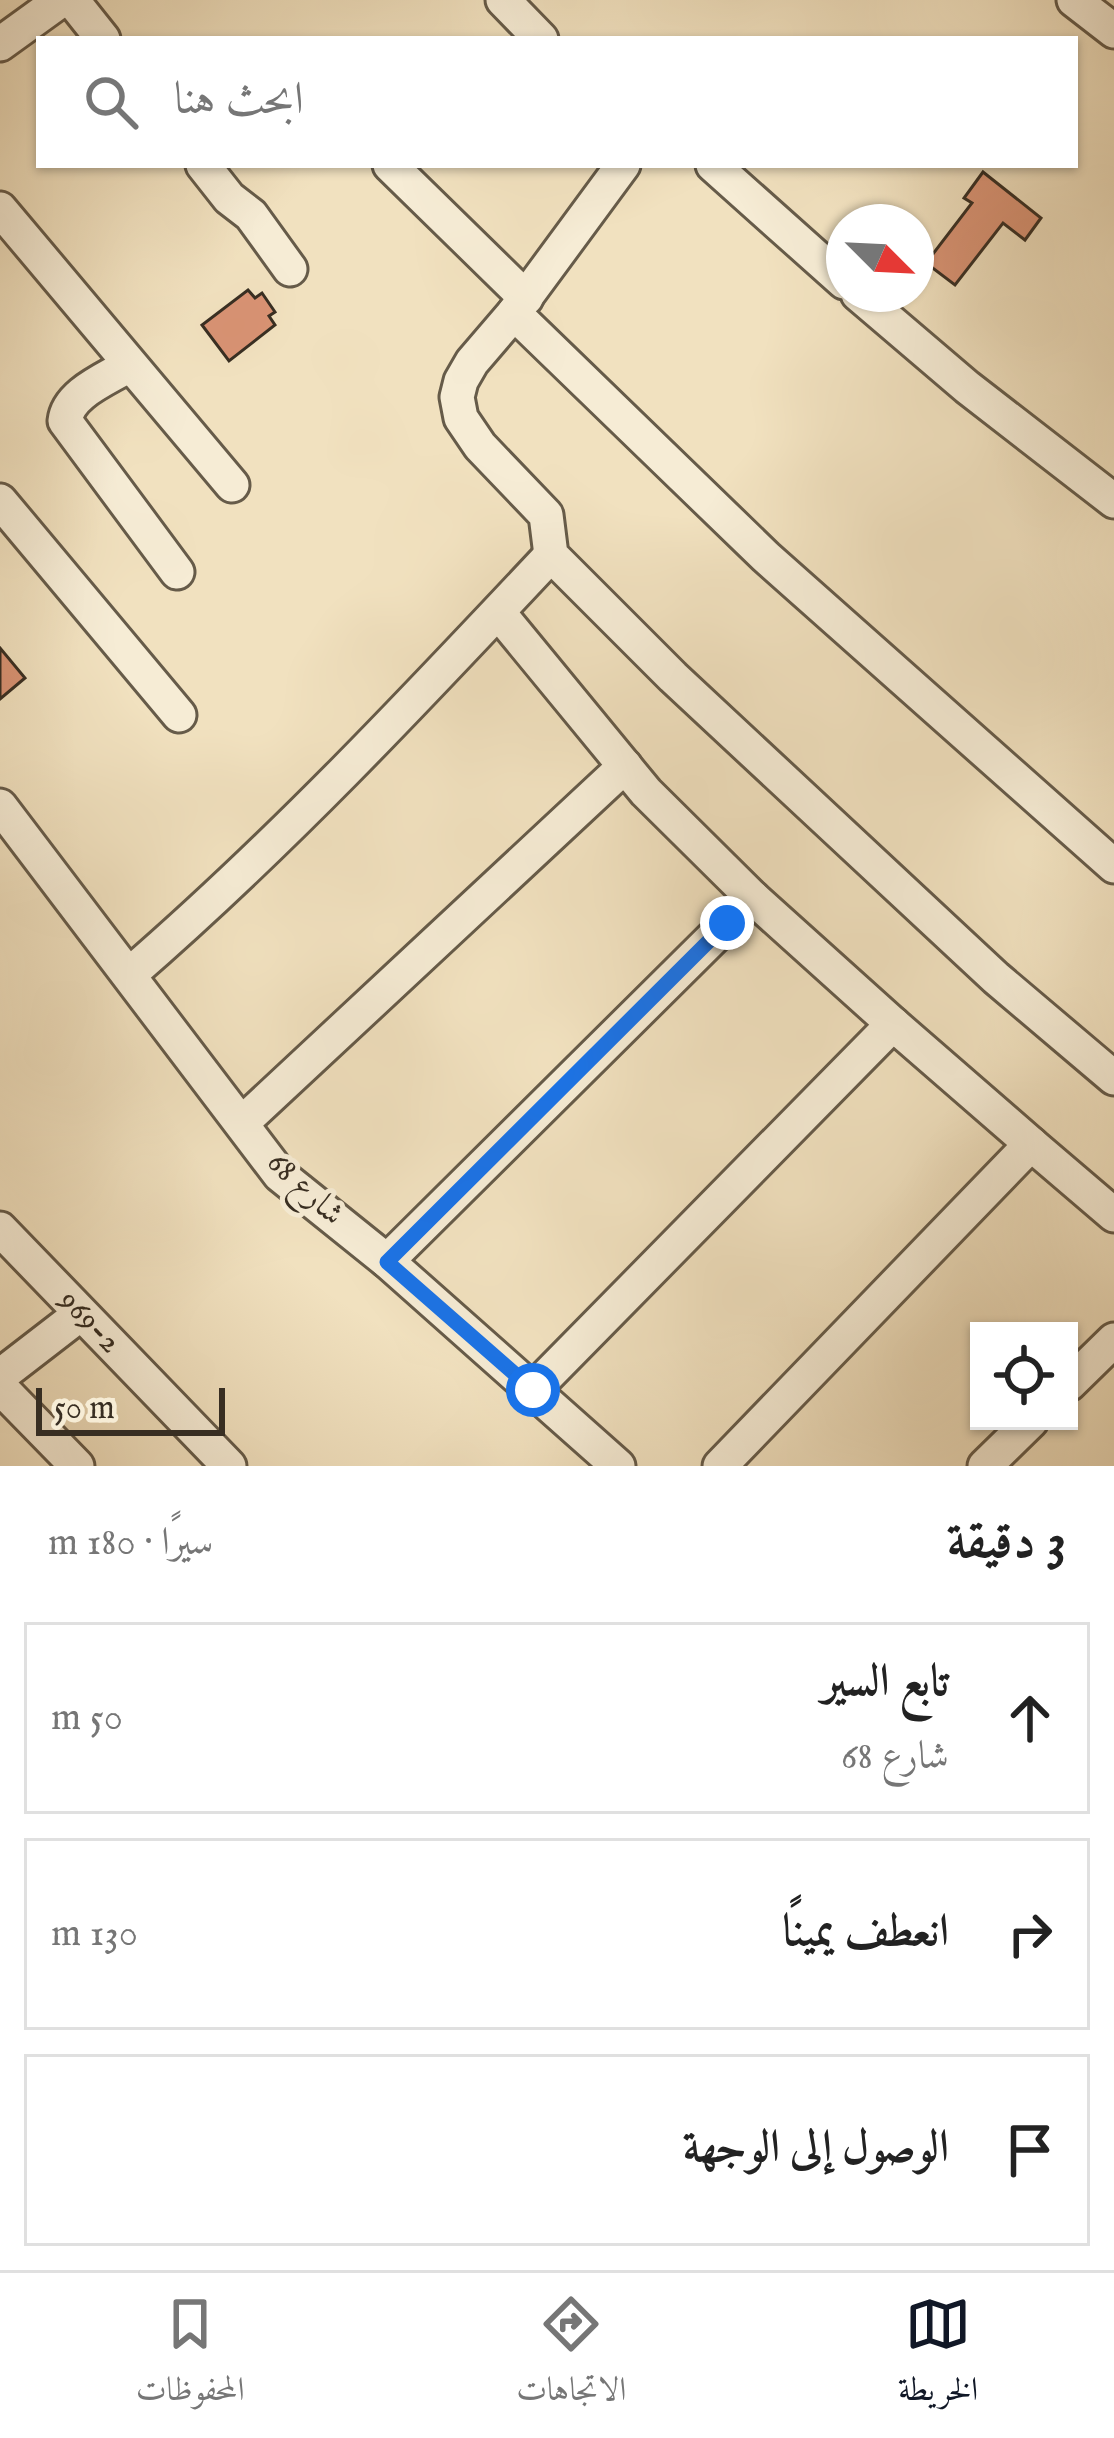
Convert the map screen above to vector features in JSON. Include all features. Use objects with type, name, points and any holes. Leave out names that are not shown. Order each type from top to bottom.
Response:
[{"type":"street","points":[[0,44],[61,0]]},
{"type":"street","points":[[72,0],[101,36]]},
{"type":"street","points":[[503,0],[538,36]]},
{"type":"street","points":[[1074,0],[1114,31]]},
{"type":"street","points":[[205,168],[229,199],[251,215],[290,269]]},
{"type":"street","points":[[393,168],[520,306],[766,557],[1114,866]]},
{"type":"street","points":[[620,168],[520,306],[472,362],[457,397],[461,418],[546,515],[551,555],[673,677],[996,978],[1114,1078]]},
{"type":"street","points":[[716,168],[826,266]]},
{"type":"street","points":[[0,209],[232,485]]},
{"type":"street","points":[[879,312],[1114,501]]},
{"type":"street","points":[[129,365],[76,398],[66,410],[65,421],[176,572]]},
{"type":"street","points":[[0,501],[179,715]]},
{"type":"street","points":[[130,974],[234,884],[551,555]]},
{"type":"street","points":[[498,612],[625,766],[753,898],[1114,1215]]},
{"type":"street","points":[[242,1123],[625,766]]},
{"type":"street","name":"شارع 68","points":[[0,806],[280,1175],[387,1262],[618,1466]]},
{"type":"street","points":[[387,1262],[753,898]]},
{"type":"street","points":[[533,1390],[892,1024]]},
{"type":"street","points":[[720,1466],[1031,1144]]},
{"type":"street","name":"969-2","points":[[0,1229],[229,1466]]},
{"type":"street","points":[[0,1376],[79,1315]]},
{"type":"street","points":[[1078,1375],[1114,1340]]},
{"type":"street","points":[[0,1387],[77,1466]]},
{"type":"street","points":[[985,1466],[1022,1430]]},
{"type":"building","points":[[983,172],[1041,218],[1025,240],[1003,223],[955,285],[934,269],[934,253],[972,203],[964,198]]},
{"type":"building","points":[[248,290],[255,298],[262,293],[275,312],[269,316],[275,325],[229,361],[202,325]]},
{"type":"building","points":[[0,648],[25,678],[0,699]]},
{"type":"route","points":[[533,1390],[387,1262],[727,923]]}]
